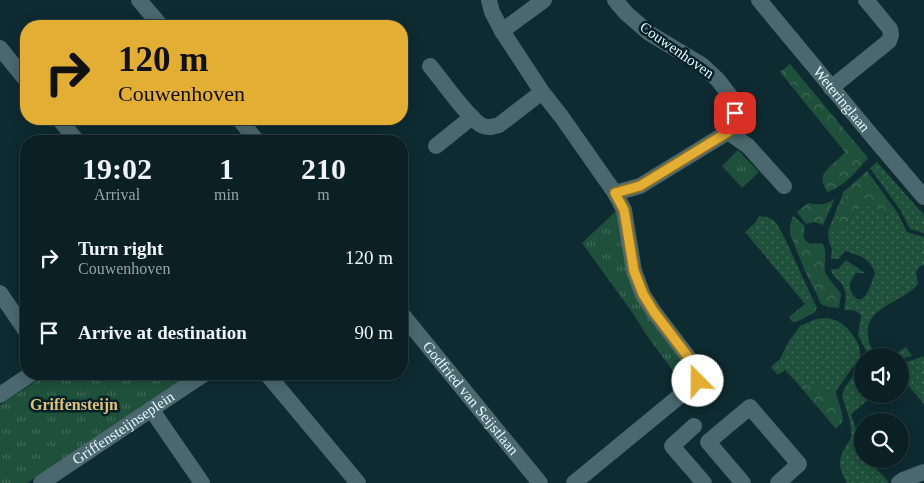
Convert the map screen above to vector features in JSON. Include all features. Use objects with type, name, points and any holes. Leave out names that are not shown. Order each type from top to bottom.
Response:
[{"type":"street","points":[[139,0],[156,20]]},
{"type":"street","points":[[489,0],[492,12],[502,31],[542,92],[615,193],[624,210],[634,271],[643,294],[654,312],[698,370],[698,381],[574,483]]},
{"type":"street","points":[[502,31],[544,0]]},
{"type":"street","name":"Couwenhoven","points":[[615,0],[626,13],[649,33],[702,65],[726,89],[734,101],[735,113],[728,132]]},
{"type":"street","name":"Weteringlaan","points":[[759,0],[924,197]]},
{"type":"street","points":[[831,88],[889,41],[890,29],[866,0]]},
{"type":"street","points":[[0,48],[20,73]]},
{"type":"street","points":[[430,66],[472,117],[484,126],[491,128],[499,125],[542,92]]},
{"type":"street","points":[[436,146],[472,117]]},
{"type":"street","points":[[64,125],[72,135]]},
{"type":"street","points":[[243,125],[252,135]]},
{"type":"street","points":[[615,193],[640,186],[728,132],[748,146],[784,186]]},
{"type":"street","points":[[0,293],[20,322]]},
{"type":"street","name":"Godfried van Seijstlaan","points":[[408,322],[540,483]]},
{"type":"street","points":[[0,395],[22,380]]},
{"type":"street","name":"Griffensteijnseplein","points":[[50,481],[195,380]]},
{"type":"street","points":[[272,380],[358,483]]},
{"type":"street","points":[[743,483],[708,442],[750,407],[800,464],[778,483]]},
{"type":"street","points":[[151,409],[202,483]]},
{"type":"street","points":[[694,426],[672,446],[704,483]]},
{"type":"street","points":[[899,483],[924,472]]},
{"type":"green space","points":[[790,64],[868,158],[845,182],[827,192],[822,180],[824,173],[845,152],[780,72]]},
{"type":"green space","points":[[738,150],[759,172],[742,188],[722,166]]},
{"type":"green space","points":[[877,162],[924,215],[924,233],[910,229],[901,211],[870,168]]},
{"type":"green space","points":[[867,171],[897,212],[893,211],[885,215],[872,206],[860,205],[856,207],[845,230],[833,228],[843,210],[847,189]]},
{"type":"green space","points":[[847,189],[846,199],[834,226],[845,230],[856,207],[868,205],[885,215],[893,211],[897,212],[907,232],[924,237],[924,266],[919,267],[916,272],[918,284],[911,291],[876,313],[870,320],[868,330],[870,346],[872,348],[865,348],[858,335],[861,316],[856,311],[844,310],[845,292],[831,269],[838,269],[846,260],[865,273],[856,273],[850,284],[850,288],[857,299],[863,298],[866,295],[875,273],[867,260],[845,251],[838,259],[831,259],[832,249],[828,231],[844,191]]},
{"type":"green space","points":[[835,198],[823,225],[814,222],[806,224],[797,212],[808,203],[822,204]]},
{"type":"green space","points":[[618,209],[627,258],[694,375],[677,394],[676,375],[582,243]]},
{"type":"green space","points":[[759,216],[767,217],[777,224],[815,304],[812,301],[805,304],[745,232],[755,223]]},
{"type":"green space","points":[[793,216],[805,226],[804,236],[806,241],[809,243],[822,243],[824,247],[826,274],[841,294],[839,308],[821,304],[790,234]]},
{"type":"green space","points":[[812,301],[817,308],[814,313],[796,322],[792,322],[789,317],[805,304]]},
{"type":"green space","points":[[826,318],[839,322],[845,326],[858,343],[859,348],[854,348],[854,365],[836,392],[829,392],[811,384],[798,384],[785,370],[778,375],[771,367],[780,359],[789,341],[800,326],[816,319]]},
{"type":"green space","points":[[924,356],[924,404],[909,386],[909,361]]},
{"type":"green space","points":[[854,375],[854,403],[864,403],[851,414],[854,423],[854,440],[852,443],[854,445],[854,468],[876,468],[889,482],[887,483],[847,483],[842,473],[840,460],[851,435],[850,420],[842,397],[844,389]]},
{"type":"green space","points":[[38,380],[181,380],[27,483],[0,483],[0,405]]},
{"type":"green space","points":[[798,384],[811,384],[829,392],[836,392],[843,420],[836,429]]},
{"type":"district","name":"Griffensteijn","points":[[74,404]]},
{"type":"route","points":[[698,381],[698,370],[654,312],[643,294],[634,271],[624,210],[615,193],[640,186],[728,132],[735,113]]}]
